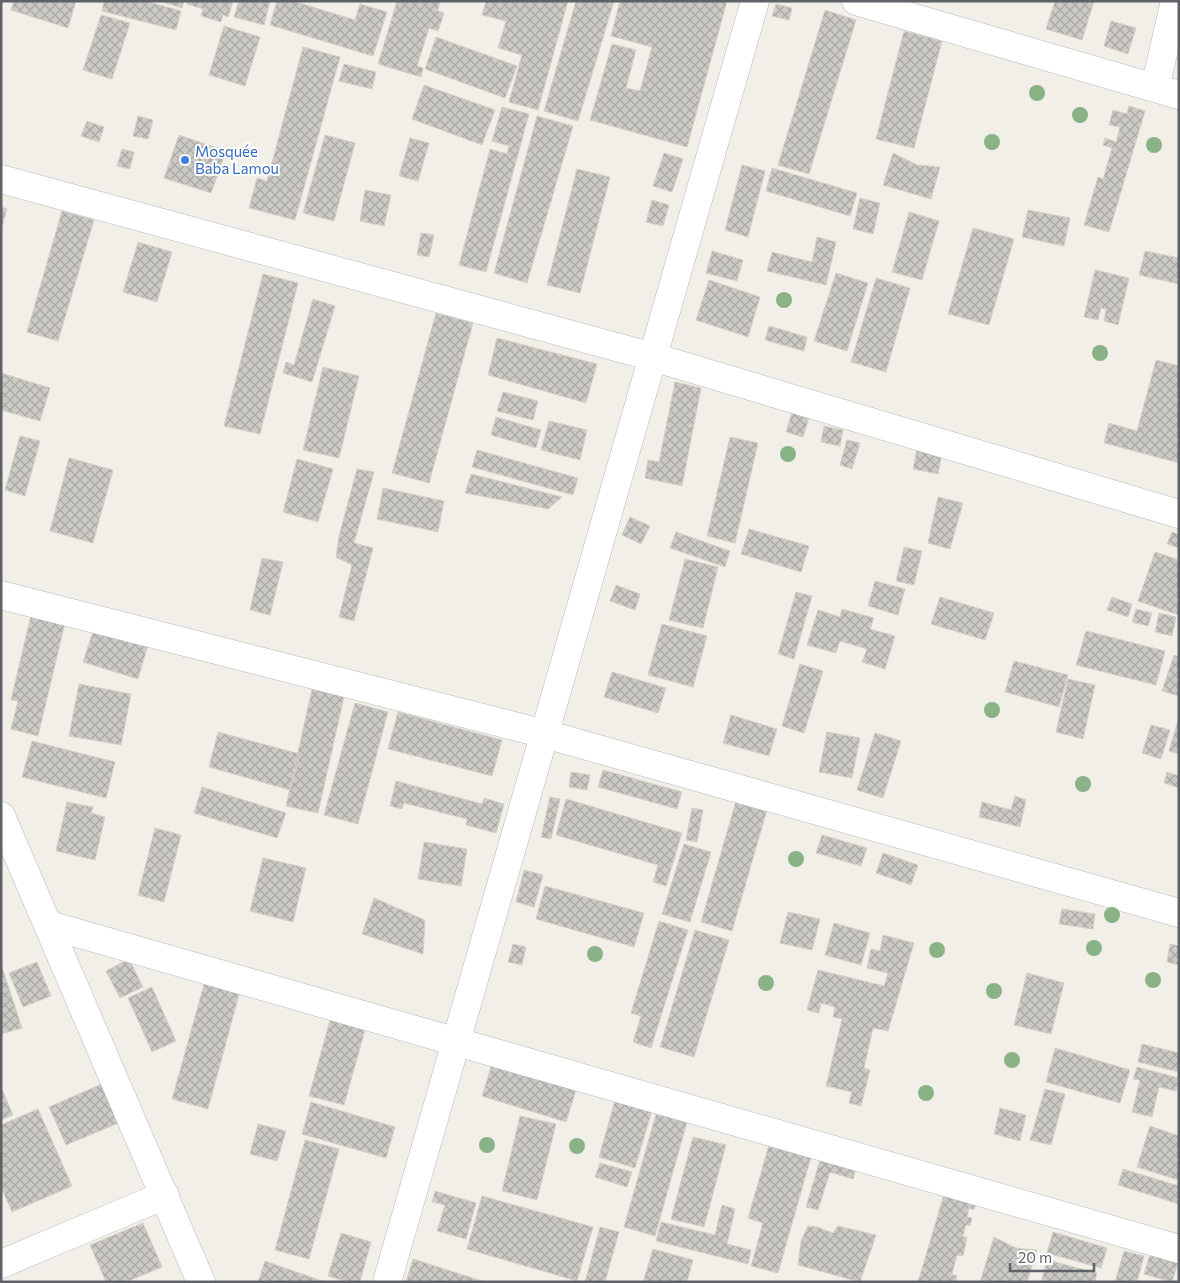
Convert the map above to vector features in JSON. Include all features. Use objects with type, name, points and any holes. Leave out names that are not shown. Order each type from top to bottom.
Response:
[{"type":"street","points":[[388,1282],[755,1]]},
{"type":"street","points":[[856,1],[1167,92],[1176,1]]},
{"type":"street","points":[[1,179],[653,357],[1179,514]]},
{"type":"street","points":[[1,595],[545,734],[1179,913]]},
{"type":"street","points":[[1,816],[202,1282]]},
{"type":"street","points":[[49,925],[1179,1249]]},
{"type":"street","points":[[1,1264],[165,1195]]},
{"type":"building","points":[[14,1],[76,1],[68,28],[11,10]]},
{"type":"building","points":[[104,1],[145,1],[181,11],[176,30],[102,11]]},
{"type":"building","points":[[160,1],[184,1],[182,8]]},
{"type":"building","points":[[188,1],[233,1],[228,17],[223,15],[221,22],[201,16],[203,9],[187,4]]},
{"type":"building","points":[[239,1],[270,1],[264,25],[234,17]]},
{"type":"building","points":[[277,1],[293,1],[355,20],[360,4],[387,12],[373,56],[270,25]]},
{"type":"building","points":[[397,1],[440,1],[438,11],[444,13],[438,31],[429,28],[417,66],[423,68],[421,77],[378,64]]},
{"type":"building","points":[[486,1],[568,1],[538,110],[509,102],[522,55],[498,48],[506,21],[482,15]]},
{"type":"building","points":[[576,1],[614,1],[578,121],[544,111]]},
{"type":"building","points":[[620,1],[727,1],[687,147],[590,120],[612,44],[636,50],[626,88],[640,91],[652,47],[611,36]]},
{"type":"building","points":[[1055,1],[1094,1],[1082,40],[1046,29]]},
{"type":"building","points":[[776,4],[792,8],[789,20],[772,16]]},
{"type":"building","points":[[825,10],[856,20],[809,174],[778,165]]},
{"type":"building","points":[[101,15],[130,23],[112,79],[83,70]]},
{"type":"building","points":[[1111,21],[1136,28],[1128,54],[1104,46]]},
{"type":"building","points":[[224,26],[260,37],[245,86],[209,75]]},
{"type":"building","points":[[904,31],[942,41],[914,148],[876,139]]},
{"type":"building","points":[[436,37],[517,66],[505,98],[425,69]]},
{"type":"building","points":[[303,47],[340,57],[295,220],[249,208],[257,178],[267,181]]},
{"type":"building","points":[[344,64],[376,72],[372,89],[339,81]]},
{"type":"building","points":[[424,85],[495,110],[482,145],[412,119]]},
{"type":"building","points":[[1129,106],[1145,111],[1109,232],[1084,225],[1098,177],[1103,179],[1112,148],[1103,145],[1105,138],[1116,142],[1120,127],[1109,125],[1113,110],[1127,114]]},
{"type":"building","points":[[502,107],[529,114],[486,272],[459,265],[490,149],[507,154],[509,146],[492,141]]},
{"type":"building","points":[[138,116],[153,120],[148,139],[133,136]]},
{"type":"building","points":[[537,116],[573,126],[527,283],[494,273]]},
{"type":"building","points":[[87,121],[104,127],[99,142],[81,136]]},
{"type":"building","points":[[179,135],[226,151],[211,193],[164,178]]},
{"type":"building","points":[[325,135],[355,143],[334,221],[303,213]]},
{"type":"building","points":[[410,138],[429,143],[418,181],[399,176]]},
{"type":"building","points":[[122,149],[134,152],[130,169],[117,166]]},
{"type":"building","points":[[664,153],[683,159],[672,192],[653,186]]},
{"type":"building","points":[[893,153],[917,165],[940,167],[931,199],[883,185]]},
{"type":"building","points":[[742,165],[765,171],[748,237],[725,230]]},
{"type":"building","points":[[772,168],[857,193],[850,216],[766,191]]},
{"type":"building","points":[[577,169],[610,177],[580,293],[547,285]]},
{"type":"building","points":[[365,190],[391,195],[384,226],[360,221]]},
{"type":"building","points":[[860,198],[880,203],[873,234],[853,229]]},
{"type":"building","points":[[652,200],[669,205],[663,226],[646,222]]},
{"type":"building","points":[[1,207],[7,209],[1,230]]},
{"type":"building","points":[[1028,210],[1070,218],[1064,246],[1022,237]]},
{"type":"building","points":[[62,211],[94,220],[58,341],[27,332]]},
{"type":"building","points":[[909,212],[939,221],[922,280],[892,272]]},
{"type":"building","points":[[973,228],[1014,239],[989,325],[948,314]]},
{"type":"building","points":[[421,233],[434,235],[429,257],[417,255]]},
{"type":"building","points":[[817,237],[836,242],[826,285],[767,271],[772,252],[812,262]]},
{"type":"building","points":[[138,242],[172,252],[157,302],[123,292]]},
{"type":"building","points":[[712,251],[743,260],[737,281],[706,273]]},
{"type":"building","points":[[1145,251],[1179,258],[1179,284],[1139,275]]},
{"type":"building","points":[[1095,270],[1129,278],[1118,325],[1104,321],[1106,309],[1101,308],[1098,320],[1084,317]]},
{"type":"building","points":[[836,273],[868,283],[847,351],[814,341]]},
{"type":"building","points":[[263,274],[298,283],[260,434],[224,426]]},
{"type":"building","points":[[876,278],[910,288],[886,372],[851,362]]},
{"type":"building","points":[[709,280],[760,297],[748,337],[696,320]]},
{"type":"building","points":[[313,299],[335,306],[312,382],[283,373],[286,362],[294,365]]},
{"type":"building","points":[[436,313],[473,323],[429,483],[392,473]]},
{"type":"building","points":[[769,326],[807,337],[804,351],[765,340]]},
{"type":"building","points":[[497,338],[597,364],[586,403],[488,375]]},
{"type":"building","points":[[1156,360],[1179,366],[1179,463],[1104,443],[1109,423],[1137,431]]},
{"type":"building","points":[[323,367],[359,376],[339,458],[303,450]]},
{"type":"building","points":[[1,373],[50,388],[40,421],[1,410]]},
{"type":"building","points":[[675,382],[701,388],[682,486],[645,478],[648,460],[659,462]]},
{"type":"building","points":[[503,392],[538,401],[533,420],[497,411]]},
{"type":"building","points":[[794,406],[811,411],[803,437],[786,432]]},
{"type":"building","points":[[496,417],[541,430],[536,448],[491,435]]},
{"type":"building","points":[[549,421],[587,430],[580,460],[541,450]]},
{"type":"building","points":[[824,426],[843,430],[840,446],[821,442]]},
{"type":"building","points":[[20,436],[40,441],[25,496],[5,490]]},
{"type":"building","points":[[730,437],[758,443],[735,543],[707,536]]},
{"type":"building","points":[[847,440],[860,443],[852,469],[840,465]]},
{"type":"building","points":[[917,449],[942,454],[938,474],[913,469]]},
{"type":"building","points":[[477,450],[578,478],[573,495],[472,467]]},
{"type":"building","points":[[69,458],[113,470],[93,543],[50,531]]},
{"type":"building","points":[[297,459],[333,469],[318,522],[283,512]]},
{"type":"building","points":[[357,469],[374,472],[354,543],[373,548],[354,621],[339,617],[352,565],[336,557],[339,536]]},
{"type":"building","points":[[471,474],[562,497],[548,509],[465,493]]},
{"type":"building","points":[[383,488],[444,501],[438,532],[377,519]]},
{"type":"building","points":[[938,497],[963,503],[950,549],[928,543]]},
{"type":"building","points":[[630,517],[650,526],[641,544],[622,535]]},
{"type":"building","points":[[749,529],[809,546],[801,572],[741,554]]},
{"type":"building","points":[[676,532],[730,551],[725,567],[670,548]]},
{"type":"building","points":[[1172,532],[1179,534],[1179,548],[1167,544]]},
{"type":"building","points":[[904,547],[922,551],[914,585],[896,581]]},
{"type":"building","points":[[1155,552],[1179,560],[1179,615],[1138,601]]},
{"type":"building","points":[[262,558],[283,562],[270,615],[250,610]]},
{"type":"building","points":[[685,559],[718,567],[703,628],[669,620]]},
{"type":"building","points":[[875,581],[905,589],[898,615],[868,606]]},
{"type":"building","points":[[616,585],[640,594],[635,610],[610,601]]},
{"type":"building","points":[[796,592],[812,596],[794,659],[778,654]]},
{"type":"building","points":[[940,597],[994,613],[985,640],[931,624]]},
{"type":"building","points":[[1112,597],[1132,604],[1128,617],[1107,610]]},
{"type":"building","points":[[842,609],[874,618],[870,629],[895,636],[885,669],[862,662],[867,649],[840,641],[836,653],[807,645],[818,610],[840,617]]},
{"type":"building","points":[[1136,609],[1152,613],[1148,626],[1132,622]]},
{"type":"building","points":[[32,611],[66,619],[38,736],[11,729],[18,701],[11,700]]},
{"type":"building","points":[[1159,613],[1176,617],[1172,636],[1155,632]]},
{"type":"building","points":[[662,624],[707,636],[693,687],[648,675]]},
{"type":"building","points":[[95,625],[149,642],[138,679],[83,662]]},
{"type":"building","points":[[1086,631],[1165,651],[1156,685],[1076,665]]},
{"type":"building","points":[[1174,655],[1179,657],[1179,696],[1162,691]]},
{"type":"building","points":[[1014,661],[1068,675],[1059,707],[1005,692]]},
{"type":"building","points":[[800,664],[823,671],[804,733],[782,726]]},
{"type":"building","points":[[612,672],[666,688],[658,713],[604,697]]},
{"type":"building","points":[[1068,679],[1095,685],[1083,739],[1056,732]]},
{"type":"building","points":[[79,684],[131,694],[121,745],[69,736]]},
{"type":"building","points":[[312,689],[344,697],[318,813],[286,806]]},
{"type":"building","points":[[355,703],[388,712],[358,824],[324,815]]},
{"type":"building","points":[[398,712],[502,740],[492,776],[388,749]]},
{"type":"building","points":[[731,715],[777,729],[769,756],[723,743]]},
{"type":"building","points":[[1179,717],[1179,754],[1169,751]]},
{"type":"building","points":[[1151,725],[1170,730],[1161,759],[1142,753]]},
{"type":"building","points":[[218,732],[300,754],[290,790],[209,767]]},
{"type":"building","points":[[827,732],[860,738],[852,778],[819,772]]},
{"type":"building","points":[[875,733],[901,741],[883,798],[857,790]]},
{"type":"building","points":[[32,741],[115,762],[106,798],[22,777]]},
{"type":"building","points":[[603,770],[682,792],[677,809],[598,787]]},
{"type":"building","points":[[571,772],[590,775],[587,790],[569,787]]},
{"type":"building","points":[[1167,772],[1179,776],[1179,788],[1164,783]]},
{"type":"building","points":[[396,781],[482,804],[484,798],[504,804],[496,833],[466,825],[467,819],[404,803],[402,809],[390,806]]},
{"type":"building","points":[[202,787],[286,813],[277,838],[194,813]]},
{"type":"building","points":[[1015,796],[1026,800],[1020,827],[979,817],[982,802],[1011,810]]},
{"type":"building","points":[[550,797],[560,799],[551,839],[541,837]]},
{"type":"building","points":[[566,799],[682,833],[666,886],[653,882],[658,865],[556,835]]},
{"type":"building","points":[[736,801],[767,810],[732,931],[701,922]]},
{"type":"building","points":[[67,802],[93,807],[91,813],[105,817],[95,860],[56,851]]},
{"type":"building","points":[[692,808],[703,810],[697,842],[686,840]]},
{"type":"building","points":[[155,828],[181,835],[164,902],[138,895]]},
{"type":"building","points":[[822,835],[867,848],[861,866],[816,853]]},
{"type":"building","points":[[424,842],[467,849],[461,886],[418,879]]},
{"type":"building","points":[[684,844],[711,852],[690,922],[662,914]]},
{"type":"building","points":[[883,853],[918,865],[911,885],[876,873]]},
{"type":"building","points":[[263,858],[306,868],[293,922],[250,911]]},
{"type":"building","points":[[524,870],[543,875],[534,907],[516,902]]},
{"type":"building","points":[[545,886],[644,913],[634,947],[536,919]]},
{"type":"building","points":[[374,898],[425,920],[423,954],[362,934]]},
{"type":"building","points":[[1062,909],[1095,914],[1093,929],[1059,924]]},
{"type":"building","points":[[788,912],[820,919],[812,950],[780,943]]},
{"type":"building","points":[[659,921],[688,930],[651,1048],[633,1042],[641,1016],[631,1013]]},
{"type":"building","points":[[834,923],[870,933],[861,965],[825,955]]},
{"type":"building","points":[[695,930],[729,940],[694,1057],[660,1047]]},
{"type":"building","points":[[883,935],[914,943],[888,1031],[873,1028],[864,1068],[870,1070],[861,1106],[849,1103],[852,1092],[826,1086],[842,1019],[833,1017],[835,1007],[821,1003],[819,1013],[807,1010],[818,970],[884,986],[888,973],[867,968],[871,949],[880,951]]},
{"type":"building","points":[[513,944],[526,947],[522,965],[508,962]]},
{"type":"building","points":[[1170,944],[1179,946],[1179,965],[1167,962]]},
{"type":"building","points":[[129,959],[143,987],[120,998],[106,971]]},
{"type":"building","points":[[37,962],[51,996],[23,1007],[9,973]]},
{"type":"building","points":[[1,964],[22,1028],[1,1034]]},
{"type":"building","points":[[1027,973],[1064,983],[1051,1034],[1014,1025]]},
{"type":"building","points":[[205,981],[240,991],[208,1109],[172,1099]]},
{"type":"building","points":[[152,987],[176,1041],[152,1052],[128,998]]},
{"type":"building","points":[[330,1020],[365,1030],[344,1105],[309,1096]]},
{"type":"building","points":[[1142,1044],[1179,1053],[1179,1072],[1138,1062]]},
{"type":"building","points":[[1055,1048],[1130,1070],[1120,1103],[1046,1082]]},
{"type":"building","points":[[493,1061],[577,1087],[566,1122],[482,1096]]},
{"type":"building","points":[[1137,1067],[1179,1078],[1176,1091],[1159,1087],[1152,1117],[1132,1112],[1140,1080],[1133,1079]]},
{"type":"building","points":[[104,1083],[121,1122],[66,1145],[49,1107]]},
{"type":"building","points":[[1,1087],[13,1115],[1,1120]]},
{"type":"building","points":[[1045,1089],[1065,1094],[1051,1145],[1030,1140]]},
{"type":"building","points":[[616,1097],[653,1107],[635,1168],[599,1157]]},
{"type":"building","points":[[311,1102],[395,1127],[386,1158],[302,1134]]},
{"type":"building","points":[[1000,1108],[1026,1115],[1020,1141],[994,1134]]},
{"type":"building","points":[[38,1109],[72,1186],[12,1212],[1,1187],[1,1125]]},
{"type":"building","points":[[656,1114],[687,1122],[655,1236],[624,1227]]},
{"type":"building","points":[[520,1116],[556,1124],[537,1200],[502,1191]]},
{"type":"building","points":[[258,1124],[286,1131],[277,1161],[250,1154]]},
{"type":"building","points":[[1150,1126],[1179,1136],[1178,1180],[1137,1167]]},
{"type":"building","points":[[693,1137],[726,1145],[704,1227],[671,1219]]},
{"type":"building","points":[[305,1140],[339,1149],[309,1259],[275,1250]]},
{"type":"building","points":[[769,1145],[811,1157],[778,1273],[751,1266],[763,1223],[748,1218]]},
{"type":"building","points":[[822,1153],[857,1163],[853,1179],[830,1172],[818,1210],[806,1207]]},
{"type":"building","points":[[600,1163],[632,1172],[627,1187],[595,1177]]},
{"type":"building","points":[[1123,1169],[1179,1186],[1179,1204],[1118,1185]]},
{"type":"building","points":[[435,1191],[476,1203],[466,1239],[437,1231],[445,1205],[432,1202]]},
{"type":"building","points":[[944,1194],[977,1200],[974,1210],[969,1208],[967,1217],[972,1218],[970,1226],[966,1225],[963,1237],[967,1237],[963,1256],[957,1255],[952,1274],[957,1276],[956,1282],[918,1282]]},
{"type":"building","points":[[482,1196],[593,1227],[577,1281],[467,1249]]},
{"type":"building","points":[[722,1205],[735,1209],[727,1244],[751,1250],[748,1264],[656,1241],[661,1222],[715,1235]]},
{"type":"building","points":[[143,1223],[162,1267],[126,1282],[106,1282],[90,1245]]},
{"type":"building","points":[[808,1226],[833,1233],[838,1226],[876,1235],[860,1282],[798,1265],[801,1241]]},
{"type":"building","points":[[600,1227],[619,1232],[605,1282],[585,1282]]},
{"type":"building","points":[[1053,1232],[1107,1248],[1101,1268],[1047,1253]]},
{"type":"building","points":[[341,1233],[371,1242],[360,1282],[348,1282],[328,1276]]},
{"type":"building","points":[[994,1237],[1016,1248],[1037,1250],[1027,1282],[980,1282]]},
{"type":"building","points":[[653,1249],[693,1260],[687,1282],[643,1282]]},
{"type":"building","points":[[1124,1251],[1144,1256],[1137,1282],[1115,1282]]},
{"type":"building","points":[[1150,1254],[1178,1262],[1172,1282],[1144,1274]]},
{"type":"building","points":[[413,1259],[485,1282],[406,1282]]},
{"type":"building","points":[[1047,1260],[1097,1273],[1095,1282],[1041,1282]]},
{"type":"building","points":[[265,1261],[325,1282],[258,1282]]},
{"type":"place","name":"Mosquée Baba Lamou","points":[[185,160]]}]
